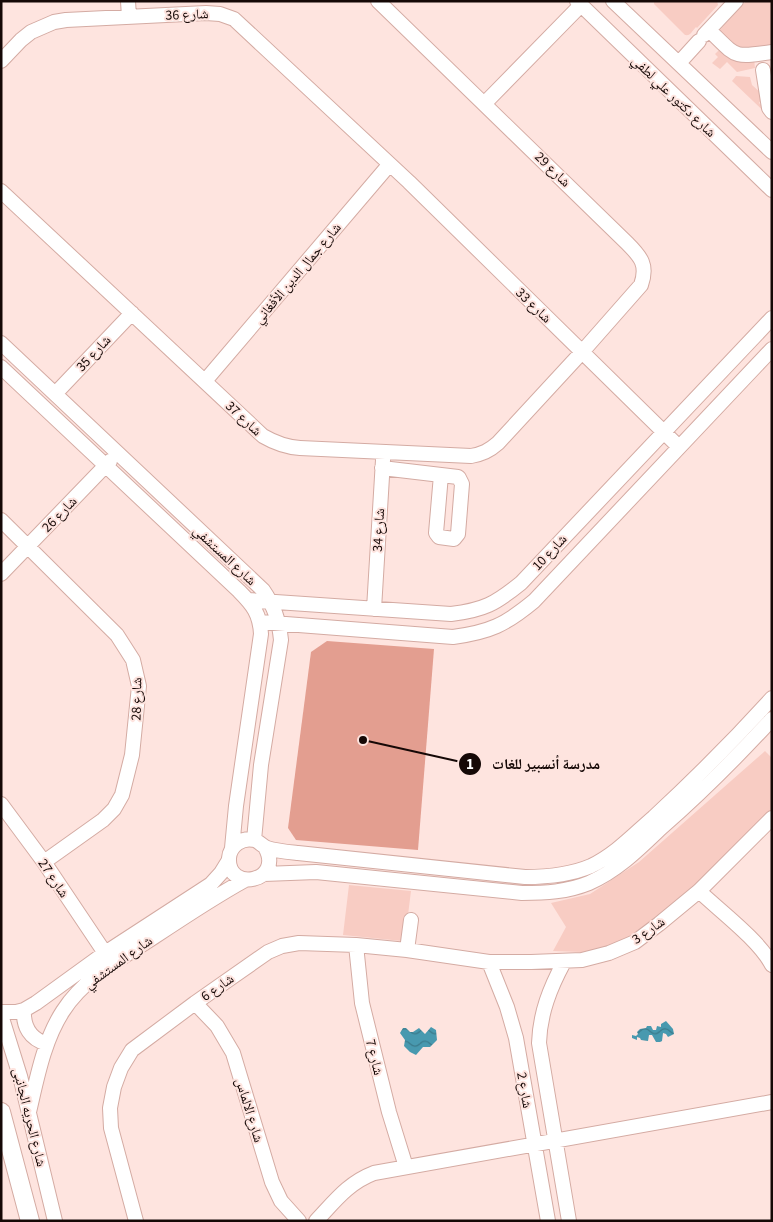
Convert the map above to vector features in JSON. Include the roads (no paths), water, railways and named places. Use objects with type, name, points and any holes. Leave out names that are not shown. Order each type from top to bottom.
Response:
[{"type":"main road","points":[[1,1112],[30,1221]]},
{"type":"street","points":[[128,1],[129,16]]},
{"type":"street","name":"شارع 29","points":[[378,1],[628,243],[643,262],[644,274],[641,285],[582,352]]},
{"type":"street","name":"شارع دكتور علي لطفي","points":[[613,1],[772,152]]},
{"type":"street","points":[[679,63],[736,1]]},
{"type":"street","points":[[485,103],[579,3]]},
{"type":"street","name":"شارع دكتور علي لطفي","points":[[579,3],[772,190]]},
{"type":"street","name":"شارع 36","points":[[1,61],[31,32],[54,22],[129,16],[220,14],[234,19],[389,165]]},
{"type":"street","points":[[704,35],[736,54],[745,56],[772,52]]},
{"type":"street","points":[[763,70],[769,108],[772,112]]},
{"type":"street","name":"شارع 33","points":[[389,165],[679,446]]},
{"type":"street","name":"شارع جمال الدين الأفغاني","points":[[205,381],[389,165]]},
{"type":"street","name":"شارع 37","points":[[1,191],[263,436],[274,443],[286,447],[471,456],[481,454],[490,450],[498,443],[582,352]]},
{"type":"street","name":"شارع 35","points":[[55,394],[132,313]]},
{"type":"street","name":"شارع 10","points":[[248,600],[450,614],[470,612],[489,606],[506,596],[521,583],[772,318]]},
{"type":"street","name":"شارع المستشفي","points":[[1,343],[263,590],[271,602],[279,624],[281,640],[261,766],[260,844]]},
{"type":"street","name":"شارع 10","points":[[260,622],[453,637],[476,634],[497,628],[534,601],[772,349]]},
{"type":"street","name":"شارع المستشفي","points":[[1,367],[248,600],[256,610],[260,622]]},
{"type":"street","name":"شارع 34","points":[[360,630],[367,608],[383,452]]},
{"type":"street","name":"شارع 26","points":[[1,574],[118,453]]},
{"type":"street","points":[[382,468],[441,474]]},
{"type":"street","name":"شارع 28","points":[[1,520],[117,635],[133,660],[139,686],[132,755],[122,796],[114,809],[103,820],[44,862]]},
{"type":"street","points":[[394,633],[395,610]]},
{"type":"street","points":[[260,622],[261,634],[237,797],[231,854],[232,870],[236,875],[245,880],[255,879],[264,874],[316,872],[522,893],[547,893],[588,883],[618,866],[692,800],[755,726],[772,698]]},
{"type":"street","points":[[231,854],[239,842],[260,844],[314,856],[525,876],[558,876],[575,872],[591,866],[620,848],[755,726],[772,719]]},
{"type":"street","name":"شارع 27","points":[[1,804],[44,862],[105,952]]},
{"type":"street","name":"شارع 3","points":[[489,962],[564,962],[582,960],[609,953],[634,942],[699,891],[772,818]]},
{"type":"street","points":[[260,844],[270,858],[264,874]]},
{"type":"street","name":"شارع المستشفي","points":[[24,1010],[105,952],[211,884],[221,873],[231,854]]},
{"type":"street","name":"شارع المستشفي","points":[[29,1112],[54,1027],[74,997],[92,979],[116,961],[245,880]]},
{"type":"street","points":[[699,891],[758,945],[772,965]]},
{"type":"street","points":[[406,950],[411,920]]},
{"type":"street","name":"شارع 6","points":[[136,1221],[112,1128],[110,1108],[114,1087],[121,1068],[132,1050],[195,1002],[268,952],[300,943],[406,950],[489,962]]},
{"type":"street","name":"شارع 7","points":[[356,946],[362,1003],[389,1112],[406,1167]]},
{"type":"street","name":"شارع 2","points":[[489,962],[502,991],[514,1030],[548,1221]]},
{"type":"street","name":"شارع 2","points":[[564,962],[548,993],[540,1027],[539,1043],[569,1221]]},
{"type":"street","name":"شارع الالماس","points":[[195,1002],[217,1026],[233,1053],[272,1182],[281,1200],[299,1221]]},
{"type":"street","points":[[1,1014],[24,1010],[25,1025],[28,1032],[40,1042],[48,1044]]},
{"type":"street","name":"شارع الحريه الجانبى","points":[[1,1014],[20,1076],[55,1221]]},
{"type":"street","points":[[316,1221],[349,1186],[361,1178],[374,1173],[772,1102]]},
{"type":"water","points":[[666,1021],[673,1029],[674,1034],[668,1037],[663,1033],[662,1041],[660,1042],[656,1042],[652,1035],[649,1035],[648,1041],[637,1037],[637,1040],[632,1038],[632,1035],[636,1036],[640,1029],[651,1026],[653,1030],[656,1030],[657,1026],[661,1027],[661,1024]]},
{"type":"water","points":[[431,1027],[436,1030],[437,1040],[430,1047],[423,1047],[416,1055],[404,1046],[405,1040],[400,1033],[403,1028],[413,1032],[419,1028],[425,1034]]},
{"type":"place","name":"مدرسة أنسبير للغات","points":[[363,740]]}]
